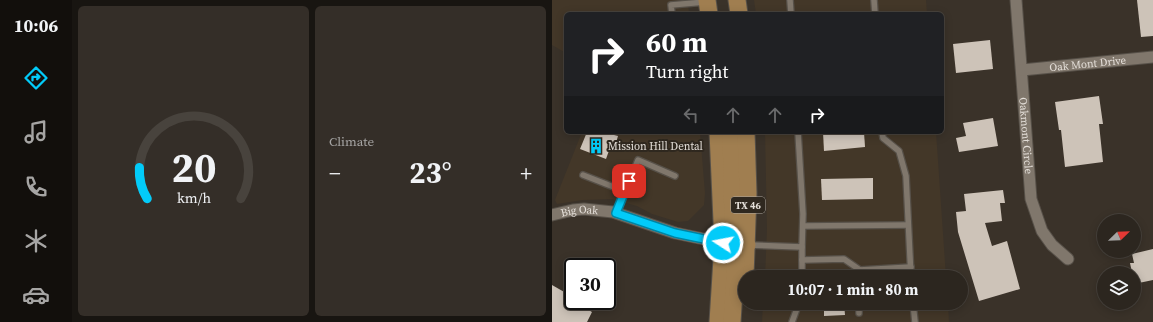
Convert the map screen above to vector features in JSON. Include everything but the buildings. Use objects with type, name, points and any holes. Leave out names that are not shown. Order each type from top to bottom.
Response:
[{"type":"main road","points":[[737,0],[738,12]]},
{"type":"main road","name":"TX 46","points":[[718,134],[723,243],[718,322]]},
{"type":"main road","points":[[731,134],[733,227],[739,237],[747,245]]},
{"type":"main road","name":"TX 46","points":[[745,270],[748,193],[746,134]]},
{"type":"main road","points":[[723,243],[733,246],[736,253],[732,322]]},
{"type":"main road","points":[[743,322],[744,310]]},
{"type":"street","name":"Oakmont Circle","points":[[1016,0],[1031,199],[1042,231],[1052,245],[1068,259]]},
{"type":"street","name":"Oak Mont Drive","points":[[1022,70],[1153,57]]},
{"type":"street","name":"Big Oak","points":[[552,215],[584,209],[616,213],[675,233],[723,243]]},
{"type":"lane","points":[[665,0],[671,5],[708,5]]},
{"type":"lane","points":[[790,0],[791,12]]},
{"type":"lane","points":[[874,0],[875,12]]},
{"type":"lane","points":[[671,5],[672,12]]},
{"type":"lane","points":[[798,134],[803,226],[802,270]]},
{"type":"lane","points":[[802,260],[844,259],[860,270],[911,267],[906,176],[899,151],[883,138],[882,134]]},
{"type":"lane","points":[[616,213],[638,160],[675,176]]},
{"type":"lane","points":[[583,175],[624,191]]},
{"type":"lane","points":[[803,226],[908,225]]},
{"type":"lane","points":[[747,245],[802,247]]},
{"type":"lane","points":[[792,322],[796,310]]},
{"type":"lane","points":[[914,310],[915,322]]},
{"type":"shaded area","points":[[552,0],[688,0],[689,12],[564,12],[564,52],[552,45]]},
{"type":"shaded area","points":[[754,0],[926,0],[927,12],[756,12]]},
{"type":"shaded area","points":[[581,134],[700,134],[705,193],[704,205],[688,221],[678,222],[652,214],[637,206],[612,199],[583,200],[557,204],[555,200]]},
{"type":"shaded area","points":[[765,134],[936,134],[946,270],[765,270],[767,229]]},
{"type":"shaded area","points":[[763,310],[948,310],[949,322],[762,322]]},
{"type":"place","name":"Mission Hill Dental","points":[[596,146]]},
{"type":"route","points":[[629,181],[616,213],[675,233],[723,243]]}]
